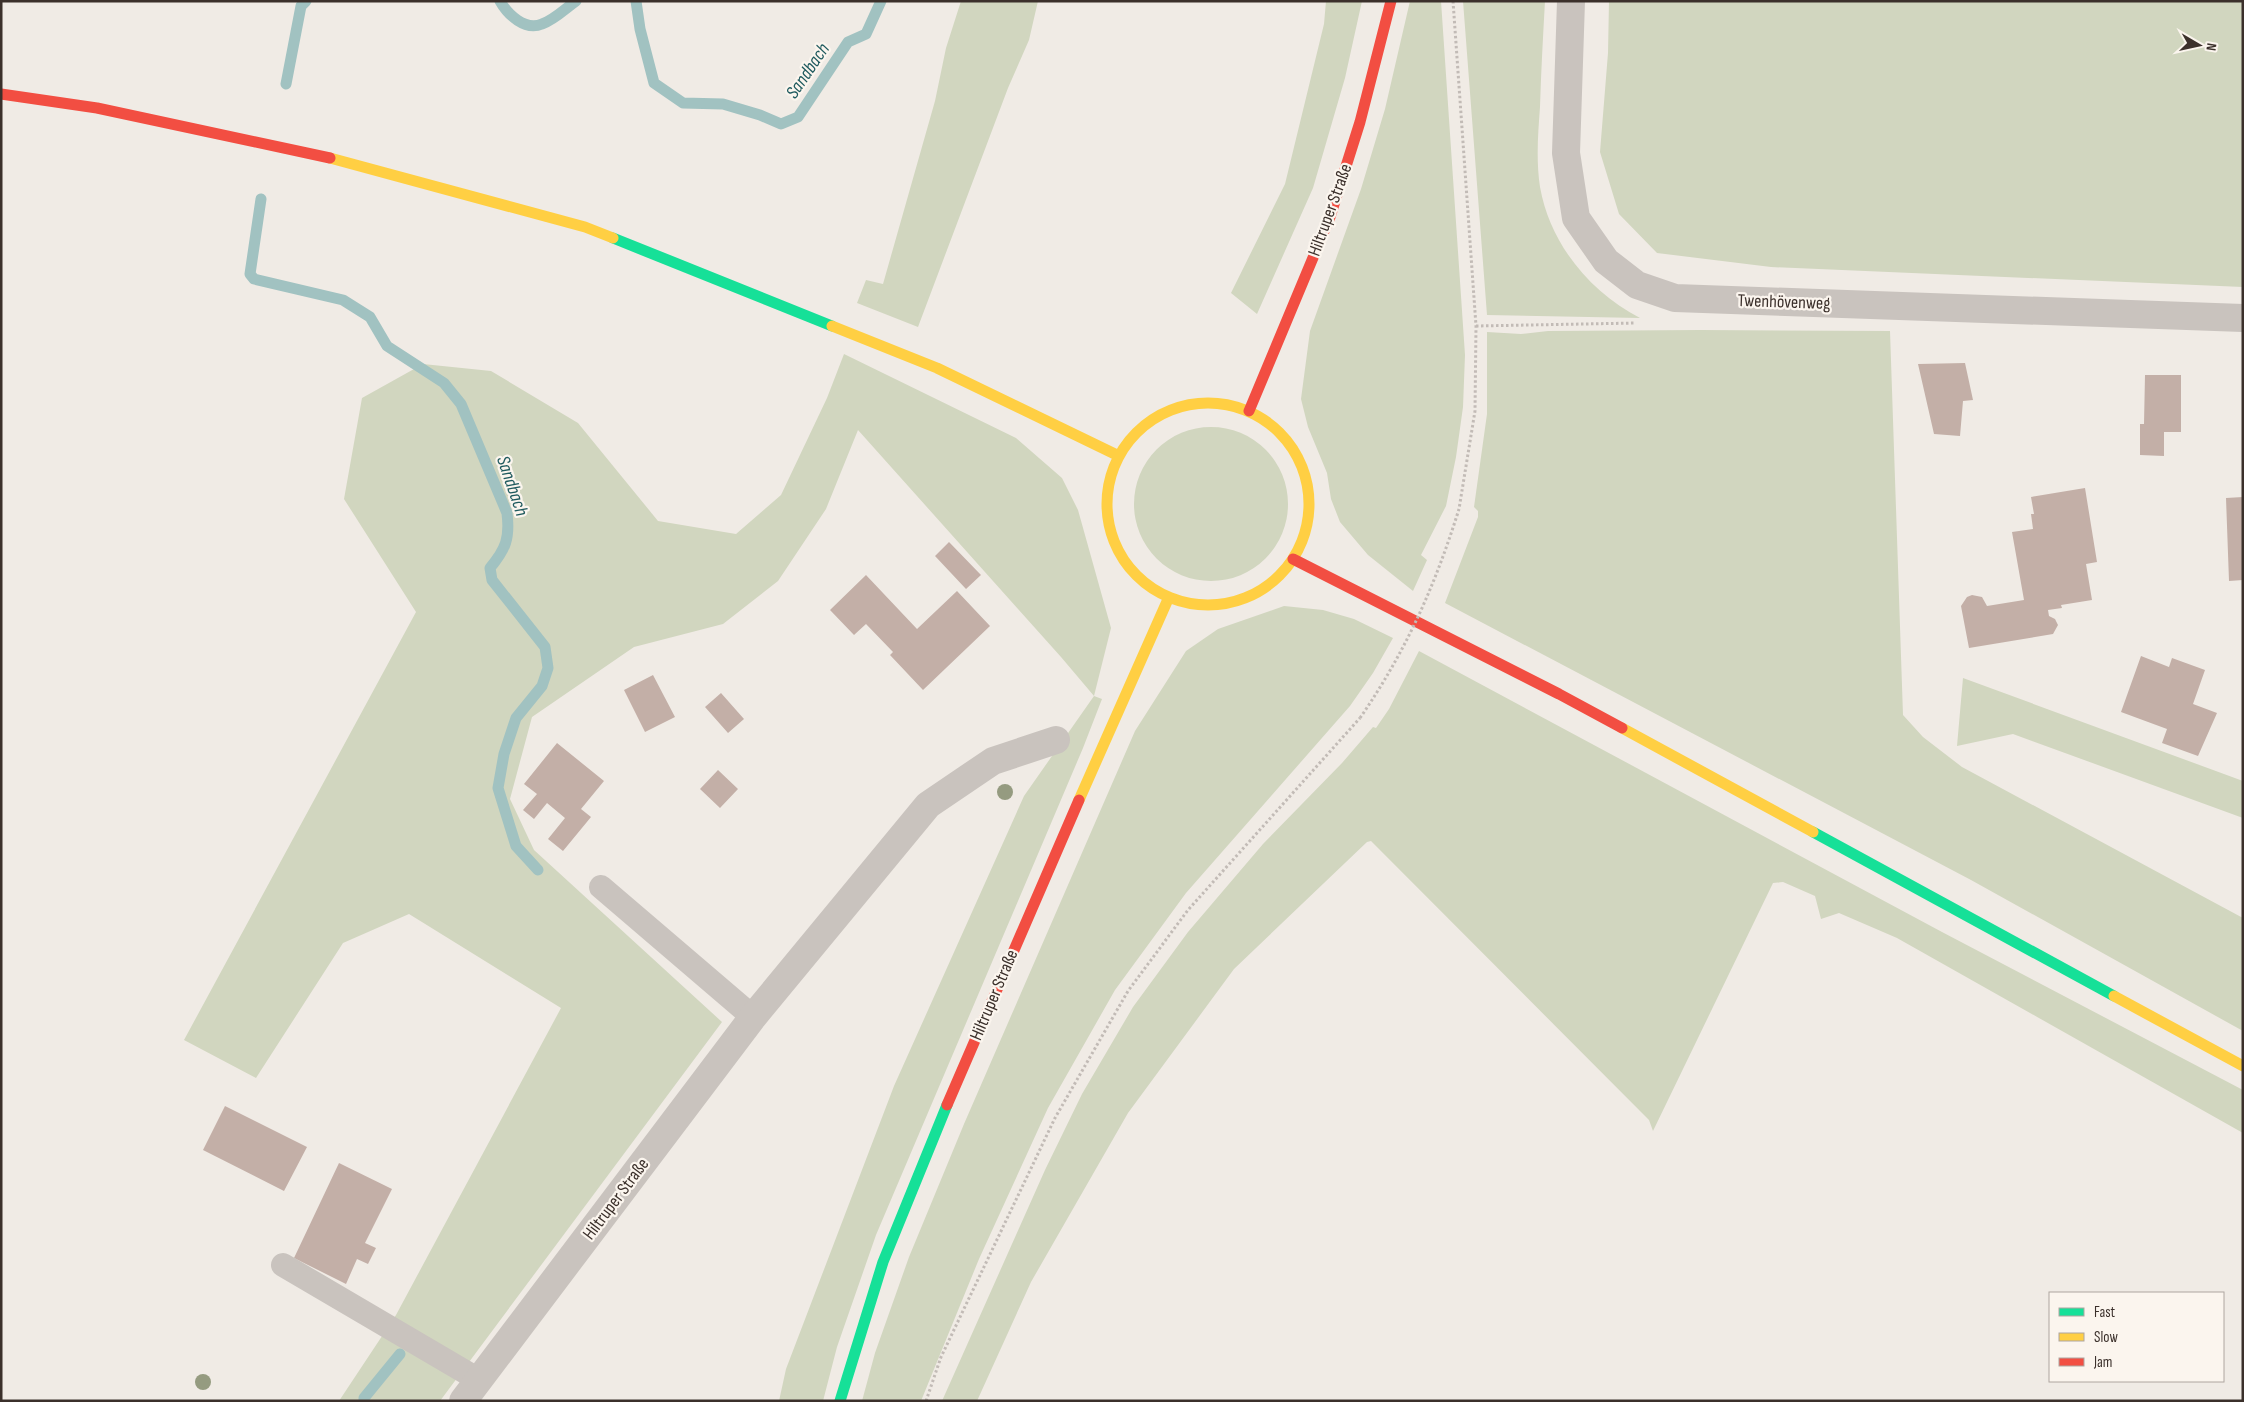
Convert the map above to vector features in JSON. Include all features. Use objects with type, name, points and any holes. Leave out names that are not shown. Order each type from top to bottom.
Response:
[{"type":"main road","name":"Hiltruper Straße","points":[[1249,411],[1330,218],[1360,122],[1391,1]]},
{"type":"main road","points":[[1,94],[97,108],[334,159],[585,227],[937,368],[1119,456]]},
{"type":"main road","points":[[1212,402],[1232,405],[1249,411],[1278,431],[1299,459],[1309,492],[1307,527],[1293,559],[1269,585],[1238,601],[1203,605],[1169,597],[1152,589],[1138,577],[1125,561],[1115,543],[1108,513],[1110,480],[1119,456],[1140,429],[1168,411],[1190,404],[1212,402]]},
{"type":"main road","points":[[1293,559],[1559,694],[2243,1066]]},
{"type":"main road","name":"Hiltruper Straße","points":[[840,1401],[883,1262],[940,1121],[1096,757],[1169,597]]},
{"type":"street","name":"Twenhövenweg","points":[[1571,1],[1566,153],[1576,218],[1606,261],[1638,285],[1675,298],[2243,318]]},
{"type":"street","name":"Hiltruper Straße","points":[[471,1390],[753,1017],[928,806],[993,761],[1056,740]]},
{"type":"lane","points":[[601,887],[753,1017]]},
{"type":"lane","name":"Hiltruper Straße","points":[[283,1265],[471,1390]]},
{"type":"path","points":[[926,1401],[941,1357],[1055,1118],[1128,991],[1188,910],[1360,718],[1398,658],[1431,592],[1459,508],[1476,411],[1476,326],[1453,1]]},
{"type":"path","points":[[1476,326],[1652,323],[1675,298]]},
{"type":"green space","points":[[961,1],[1038,1],[1029,40],[1008,88],[918,327],[857,303],[866,280],[883,284],[935,101],[946,48]]},
{"type":"green space","points":[[1326,1],[1362,1],[1345,78],[1313,188],[1257,314],[1231,293],[1285,184],[1324,24]]},
{"type":"green space","points":[[1410,1],[1441,1],[1465,355],[1463,407],[1456,457],[1446,506],[1421,555],[1427,560],[1413,591],[1368,555],[1340,522],[1331,499],[1327,473],[1308,427],[1301,399],[1310,331],[1361,189],[1385,109]]},
{"type":"green space","points":[[1463,1],[1545,1],[1538,157],[1540,187],[1545,208],[1563,247],[1575,264],[1605,295],[1640,318],[1487,315]]},
{"type":"green space","points":[[1609,1],[2243,1],[2243,287],[1771,267],[1657,253],[1619,214],[1600,152],[1608,53]]},
{"type":"green space","points":[[1548,331],[1890,331],[1903,715],[1923,737],[1962,767],[2243,918],[2243,1031],[1971,880],[1445,603],[1478,517],[1478,511],[1474,507],[1487,414],[1487,332],[1521,334]]},
{"type":"green space","points":[[844,354],[1016,438],[1062,478],[1078,510],[1111,628],[1094,696],[858,430],[826,509],[778,581],[723,624],[634,647],[532,717],[510,799],[534,850],[722,1022],[440,1401],[339,1401],[396,1315],[561,1008],[409,914],[343,943],[256,1078],[184,1040],[416,612],[344,499],[362,398],[423,364],[491,371],[578,423],[658,521],[736,534],[781,495],[827,398]]},
{"type":"green space","points":[[1211,427],[1226,428],[1240,433],[1266,449],[1282,475],[1287,489],[1287,519],[1282,533],[1266,559],[1240,575],[1226,580],[1211,581],[1196,580],[1182,575],[1156,559],[1140,533],[1135,519],[1134,504],[1135,489],[1140,475],[1156,449],[1182,433],[1196,428]]},
{"type":"green space","points":[[1284,606],[1323,610],[1354,619],[1393,638],[1373,673],[1350,706],[1186,893],[1115,990],[1048,1108],[979,1259],[921,1401],[862,1401],[875,1353],[909,1257],[964,1124],[1135,731],[1186,651],[1218,629]]},
{"type":"green space","points":[[1419,651],[1942,932],[2243,1090],[2243,1133],[1897,938],[1839,913],[1821,919],[1815,896],[1783,882],[1773,883],[1653,1131],[1649,1120],[1371,841],[1367,842],[1234,969],[1128,1113],[1031,1282],[977,1401],[942,1401],[1045,1170],[1082,1094],[1133,1007],[1188,932],[1263,844],[1342,763],[1373,727],[1376,728],[1389,709]]},
{"type":"green space","points":[[1963,678],[2243,781],[2243,818],[2013,734],[1957,746]]},
{"type":"green space","points":[[1094,696],[1102,699],[1083,748],[876,1235],[837,1347],[823,1401],[779,1401],[786,1369],[894,1086],[1024,796]]},
{"type":"building","points":[[1965,363],[1973,400],[1963,401],[1960,436],[1934,434],[1918,364]]},
{"type":"building","points":[[2145,375],[2181,375],[2181,432],[2164,432],[2164,456],[2140,455],[2140,424],[2144,424]]},
{"type":"building","points":[[2085,488],[2097,562],[2086,564],[2092,600],[2061,605],[2062,608],[2048,610],[2049,616],[2055,619],[2058,625],[2053,634],[1969,648],[1961,606],[1967,597],[1972,595],[1982,597],[1987,606],[2024,600],[2012,532],[2033,529],[2031,514],[2034,514],[2031,497]]},
{"type":"building","points":[[2243,497],[2243,580],[2229,581],[2226,498]]},
{"type":"building","points":[[949,542],[981,575],[966,589],[935,556]]},
{"type":"building","points":[[866,575],[917,629],[957,591],[990,626],[923,690],[890,655],[893,652],[866,624],[854,635],[830,610]]},
{"type":"building","points":[[2141,656],[2169,667],[2172,658],[2205,670],[2193,704],[2217,713],[2198,756],[2162,743],[2167,729],[2121,712]]},
{"type":"building","points":[[653,675],[675,717],[645,732],[624,690]]},
{"type":"building","points":[[721,693],[744,719],[728,733],[705,707]]},
{"type":"building","points":[[557,743],[604,781],[581,809],[591,817],[563,851],[548,839],[565,818],[547,803],[534,819],[523,810],[537,794],[524,784]]},
{"type":"building","points":[[718,770],[738,789],[720,808],[700,789]]},
{"type":"building","points":[[225,1106],[307,1147],[284,1191],[203,1150]]},
{"type":"building","points":[[339,1163],[392,1189],[365,1243],[376,1248],[368,1264],[357,1259],[346,1284],[294,1258]]},
{"type":"waterway","name":"Sandbach","points":[[286,84],[301,6],[306,1]]},
{"type":"waterway","name":"Sandbach","points":[[500,1],[512,16],[523,23],[536,26],[551,20],[576,1]]},
{"type":"waterway","name":"Sandbach","points":[[636,1],[640,29],[654,83],[683,103],[723,104],[760,115],[781,124],[798,117],[848,42],[866,34],[881,1]]},
{"type":"waterway","name":"Sandbach","points":[[261,199],[250,274],[254,279],[343,300],[370,317],[387,346],[444,383],[461,404],[507,513],[508,529],[506,543],[490,568],[492,580],[545,647],[548,668],[542,686],[516,718],[504,754],[498,788],[516,846],[538,870]]},
{"type":"waterway","name":"Sandbach","points":[[364,1401],[364,1398],[400,1354]]},
{"type":"traffic: fast","points":[[613,238],[832,326]]},
{"type":"traffic: fast","points":[[1813,832],[2114,996]]},
{"type":"traffic: fast","points":[[840,1401],[883,1262],[947,1105]]},
{"type":"traffic: slow","points":[[330,158],[585,227],[613,238]]},
{"type":"traffic: slow","points":[[832,326],[937,368],[1119,456]]},
{"type":"traffic: slow","points":[[1208,403],[1228,405],[1255,415],[1272,426],[1286,440],[1301,466],[1307,484],[1309,504],[1307,524],[1297,551],[1286,568],[1272,582],[1246,597],[1228,603],[1208,605],[1188,603],[1161,593],[1144,582],[1130,568],[1115,542],[1109,524],[1107,504],[1109,484],[1119,457],[1130,440],[1144,426],[1170,411],[1188,405],[1208,403]]},
{"type":"traffic: slow","points":[[1079,800],[1169,597]]},
{"type":"traffic: slow","points":[[1622,728],[1813,832]]},
{"type":"traffic: slow","points":[[2114,996],[2243,1066]]},
{"type":"traffic: jam","points":[[1249,411],[1330,217],[1360,122],[1391,1]]},
{"type":"traffic: jam","points":[[1,94],[97,108],[330,158]]},
{"type":"traffic: jam","points":[[1293,559],[1622,728]]},
{"type":"traffic: jam","points":[[947,1105],[1079,800]]}]
